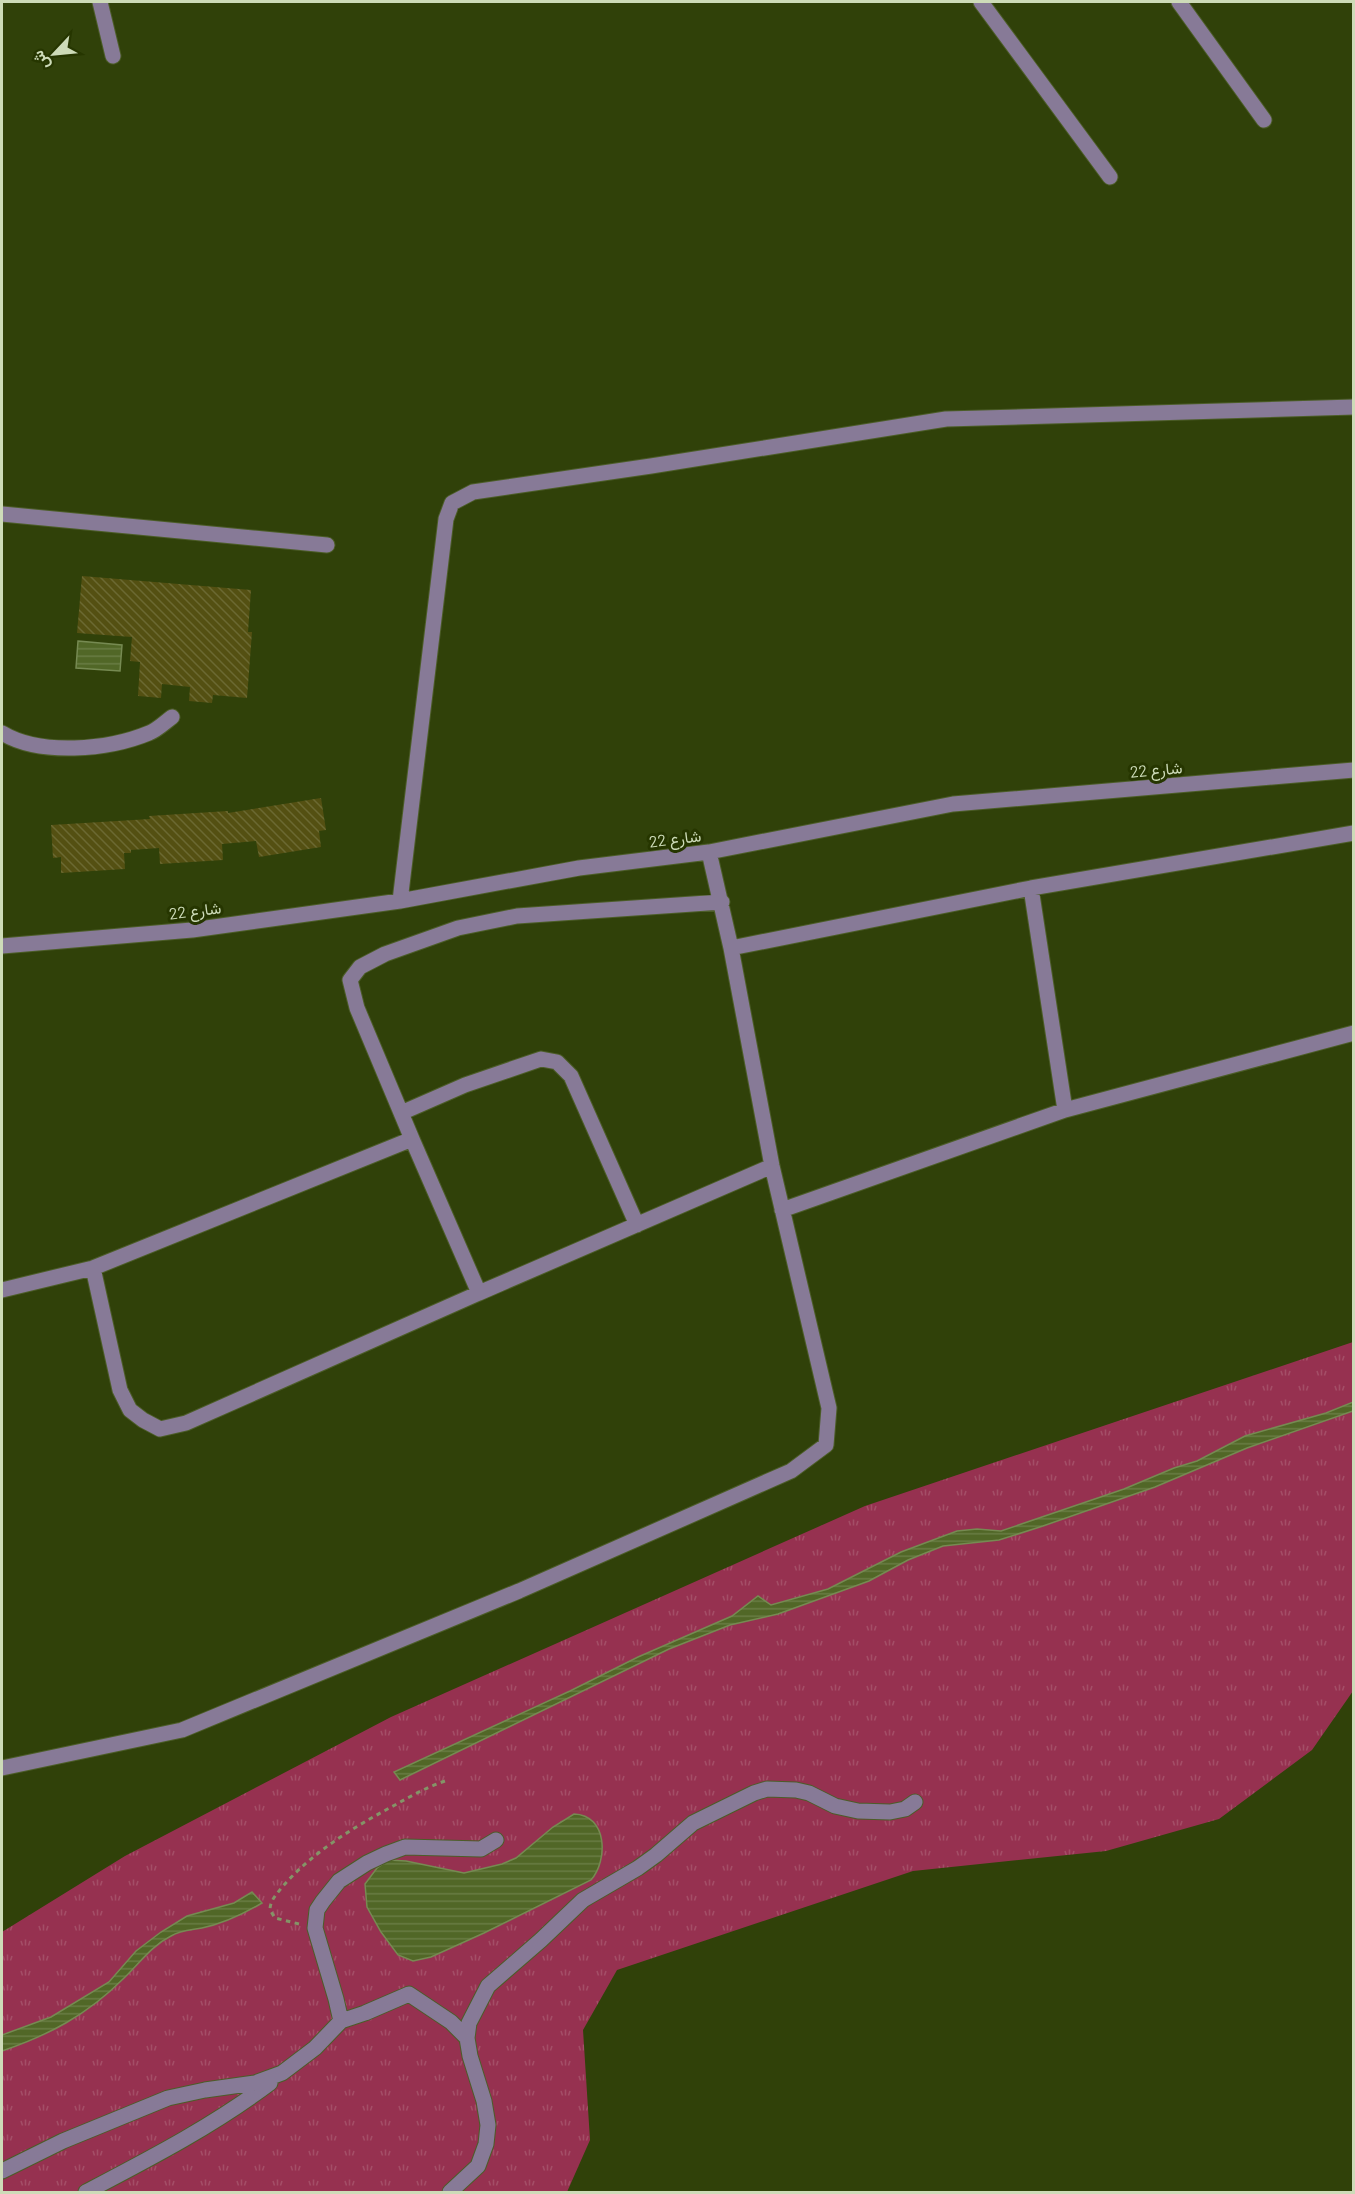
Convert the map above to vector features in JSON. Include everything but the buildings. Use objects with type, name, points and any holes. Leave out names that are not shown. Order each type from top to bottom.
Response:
[{"type":"street","points":[[100,2],[113,56]]},
{"type":"street","points":[[981,2],[1110,177]]},
{"type":"street","points":[[1179,2],[1264,120]]},
{"type":"street","points":[[400,901],[446,519],[452,503],[473,492],[662,465],[946,419],[1353,407]]},
{"type":"street","points":[[2,514],[327,545]]},
{"type":"street","points":[[2,733],[44,747],[96,746],[127,741],[152,732],[172,717]]},
{"type":"street","name":"شارع 22","points":[[2,946],[192,930],[400,901],[579,868],[709,852],[953,804],[1353,770]]},
{"type":"street","points":[[731,948],[1030,888],[1353,833]]},
{"type":"street","points":[[2,1768],[182,1730],[519,1591],[791,1471],[826,1445],[829,1408],[772,1166],[722,902],[709,852]]},
{"type":"street","points":[[1030,888],[1065,1110]]},
{"type":"street","points":[[479,1293],[357,1008],[350,981],[360,967],[385,954],[458,928],[517,916],[722,902]]},
{"type":"street","points":[[782,1210],[1065,1110],[1353,1034]]},
{"type":"street","points":[[401,1113],[465,1085],[541,1059],[557,1062],[571,1076],[637,1225]]},
{"type":"street","points":[[2,1290],[93,1269],[412,1139]]},
{"type":"street","points":[[93,1269],[120,1390],[130,1410],[160,1429],[186,1423],[772,1166]]},
{"type":"street","points":[[450,2193],[478,2166],[486,2144],[488,2125],[467,2038],[469,2023],[488,1986],[583,1900],[656,1856],[693,1823],[767,1789],[809,1793],[835,1806],[858,1811],[890,1812],[905,1809],[915,1802]]},
{"type":"street","points":[[340,2021],[336,1999],[315,1928],[317,1910],[339,1881],[367,1863],[405,1848],[482,1850],[496,1839]]},
{"type":"street","points":[[86,2193],[147,2160],[254,2094],[315,2048],[340,2021],[409,1994],[451,2022],[467,2038]]},
{"type":"street","points":[[2,2171],[63,2142],[168,2098],[205,2090],[255,2084],[282,2073]]},
{"type":"path","points":[[315,1928],[275,1918],[270,1910],[272,1900],[297,1870],[332,1842],[390,1808],[445,1781]]},
{"type":"green space","points":[[1353,1342],[1353,1691],[1312,1750],[1219,1819],[1106,1851],[913,1871],[617,1970],[583,2030],[590,2140],[567,2192],[2,2192],[2,1932],[125,1856],[391,1717],[865,1506]]},
{"type":"shaded area","points":[[78,641],[122,645],[120,671],[76,668]]},
{"type":"shaded area","points":[[1353,1402],[1353,1411],[1247,1448],[1155,1487],[999,1540],[943,1546],[908,1560],[869,1581],[778,1614],[730,1625],[669,1649],[400,1780],[394,1772],[638,1657],[732,1616],[758,1596],[771,1605],[828,1589],[901,1552],[957,1531],[977,1529],[1001,1531],[1124,1489],[1197,1461],[1245,1436],[1326,1413]]},
{"type":"shaded area","points":[[574,1814],[585,1816],[593,1822],[602,1840],[600,1862],[591,1880],[431,1957],[413,1961],[398,1955],[381,1932],[367,1907],[365,1884],[377,1868],[389,1860],[406,1861],[464,1873],[502,1864],[516,1858],[553,1827]]},
{"type":"shaded area","points":[[252,1892],[262,1903],[225,1921],[171,1936],[151,1950],[96,2003],[51,2031],[2,2051],[2,2035],[51,2017],[109,1982],[136,1951],[161,1932],[187,1916],[234,1903]]}]
